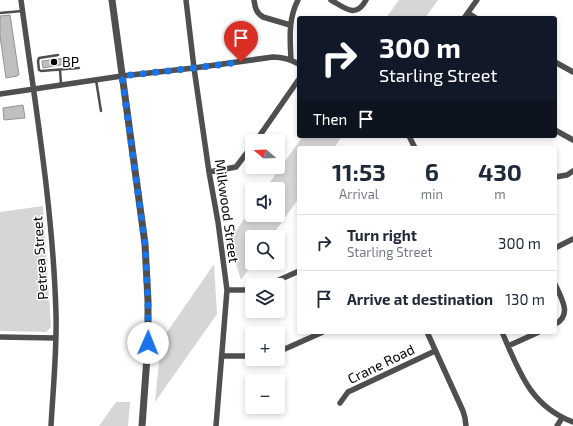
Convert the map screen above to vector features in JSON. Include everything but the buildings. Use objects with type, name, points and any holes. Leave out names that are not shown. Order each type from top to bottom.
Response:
[{"type":"street","name":"Petrea Street","points":[[21,0],[48,204],[55,291],[56,338],[51,426]]},
{"type":"street","points":[[112,0],[145,244],[148,301],[148,343],[142,426]]},
{"type":"street","name":"Milkwood Street","points":[[186,0],[194,68],[218,222],[226,290],[216,426]]},
{"type":"street","points":[[254,0],[256,11],[259,15],[290,25]]},
{"type":"street","points":[[291,60],[290,25],[292,14],[298,0]]},
{"type":"street","points":[[331,0],[353,11],[362,7],[366,0]]},
{"type":"street","points":[[466,16],[477,0]]},
{"type":"street","points":[[0,94],[122,76],[272,57],[279,57],[297,63]]},
{"type":"street","points":[[557,63],[573,72]]},
{"type":"street","points":[[261,134],[297,82]]},
{"type":"street","points":[[557,131],[573,140]]},
{"type":"street","points":[[209,172],[236,167],[245,155]]},
{"type":"street","points":[[557,177],[567,175],[573,171]]},
{"type":"street","points":[[557,247],[573,239]]},
{"type":"street","points":[[283,278],[297,272]]},
{"type":"street","points":[[557,288],[566,310],[564,318],[557,323]]},
{"type":"street","points":[[226,290],[245,290]]},
{"type":"street","points":[[285,349],[318,334]]},
{"type":"street","points":[[428,334],[463,411],[466,426]]},
{"type":"street","points":[[503,334],[527,384],[536,398],[547,408],[562,418],[573,422]]},
{"type":"street","points":[[508,346],[535,334]]},
{"type":"street","points":[[0,337],[56,338]]},
{"type":"street","name":"Crane Road","points":[[340,403],[348,392],[435,351]]},
{"type":"street","points":[[222,356],[245,356]]},
{"type":"street","points":[[557,426],[562,418]]},
{"type":"lane","points":[[0,14],[22,11]]},
{"type":"lane","points":[[58,55],[39,58],[38,66],[40,71],[79,68]]},
{"type":"lane","points":[[30,66],[38,66]]},
{"type":"lane","points":[[60,70],[61,85]]},
{"type":"lane","points":[[96,80],[101,110]]},
{"type":"shaded area","points":[[399,0],[438,0],[426,16],[387,16]]},
{"type":"shaded area","points":[[302,138],[341,138],[335,146],[297,146],[297,201],[285,218],[285,182],[270,182],[276,174],[285,174],[285,161]]},
{"type":"shaded area","points":[[43,206],[51,327],[46,332],[0,331],[0,212]]},
{"type":"shaded area","points":[[245,218],[245,222],[282,222],[276,230],[245,230],[245,270],[248,270],[241,280],[229,241]]},
{"type":"shaded area","points":[[214,264],[217,314],[155,402],[161,341]]},
{"type":"shaded area","points":[[116,402],[130,402],[128,426],[99,426]]},
{"type":"place","name":"BP","points":[[54,62]]},
{"type":"route","points":[[148,343],[148,301],[145,244],[122,76],[241,62]]}]
